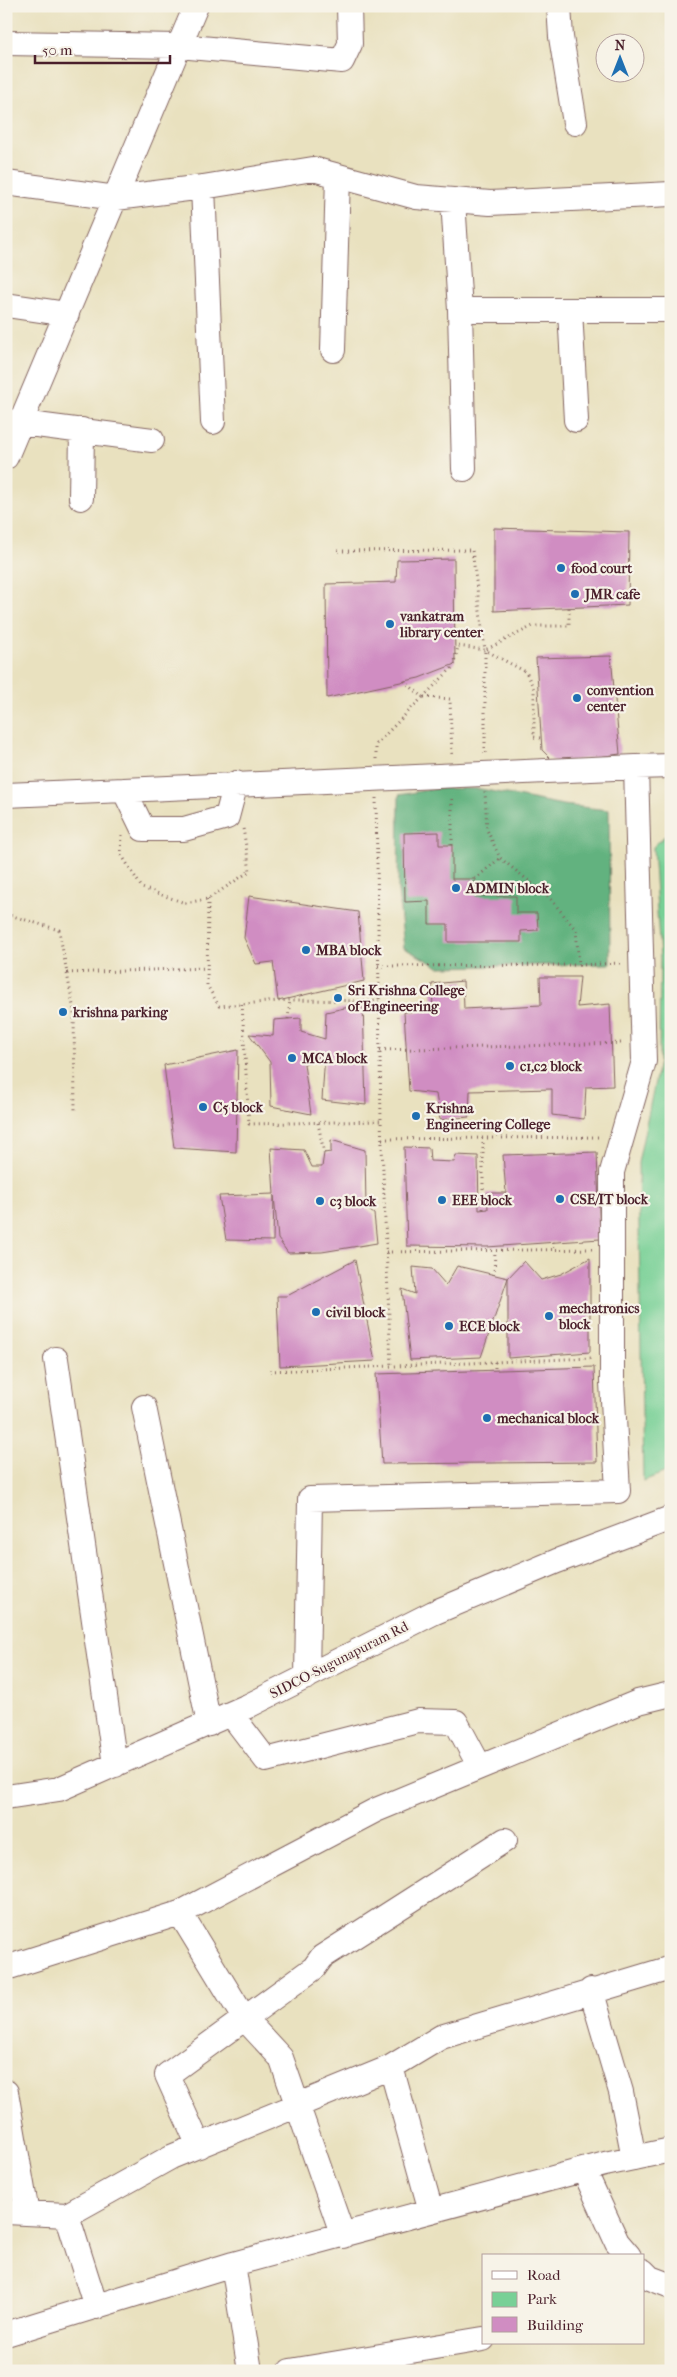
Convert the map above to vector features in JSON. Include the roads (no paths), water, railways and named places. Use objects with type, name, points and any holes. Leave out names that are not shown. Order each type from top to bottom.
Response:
[{"type":"street","points":[[6,457],[14,422],[67,314],[196,6]]},
{"type":"street","points":[[6,44],[179,46],[342,61],[350,44],[349,6]]},
{"type":"street","points":[[559,6],[561,37],[575,123]]},
{"type":"street","points":[[6,183],[116,198],[314,170],[416,198],[490,203],[671,194]]},
{"type":"street","points":[[333,350],[338,176]]},
{"type":"street","points":[[203,187],[213,422]]},
{"type":"street","points":[[453,200],[460,310],[464,469]]},
{"type":"street","points":[[6,305],[67,314]]},
{"type":"street","points":[[460,310],[671,310]]},
{"type":"street","points":[[570,310],[576,420]]},
{"type":"street","points":[[14,422],[152,440]]},
{"type":"street","points":[[81,498],[82,430]]},
{"type":"street","points":[[6,795],[236,783],[671,766]]},
{"type":"street","points":[[307,1676],[310,1499],[618,1491],[612,1357],[612,1172],[644,1061],[636,767]]},
{"type":"street","points":[[124,790],[143,828],[184,829],[227,817],[236,783]]},
{"type":"street","points":[[56,1359],[115,1765]]},
{"type":"street","points":[[144,1407],[209,1724]]},
{"type":"street","name":"SIDCO-Sugunapuram Rd","points":[[6,1796],[60,1789],[232,1714],[433,1613],[557,1561],[671,1518]]},
{"type":"street","points":[[6,1968],[180,1913],[376,1810],[638,1702],[671,1694]]},
{"type":"street","points":[[232,1714],[266,1760],[418,1720],[456,1722],[480,1767]]},
{"type":"street","points":[[198,2146],[167,2075],[314,1968],[322,1957],[505,1840]]},
{"type":"street","points":[[180,1913],[244,2018],[281,2058],[343,2236]]},
{"type":"street","points":[[6,2092],[16,2213],[67,2215],[172,2157],[391,2067],[441,2037],[591,1990],[671,1968]]},
{"type":"street","points":[[591,1990],[621,2092],[634,2158]]},
{"type":"street","points":[[391,2067],[431,2211]]},
{"type":"street","points":[[6,2334],[233,2264],[584,2170],[671,2150]]},
{"type":"street","points":[[584,2170],[617,2242],[627,2254]]},
{"type":"street","points":[[67,2215],[96,2307]]},
{"type":"street","points":[[233,2264],[250,2371]]},
{"type":"street","points":[[644,2272],[650,2278],[671,2286]]},
{"type":"street","points":[[290,2371],[482,2339]]},
{"type":"place","name":"food court","points":[[561,568]]},
{"type":"place","name":"JMR cafe","points":[[575,594]]},
{"type":"place","name":"vankatram library center","points":[[390,624]]},
{"type":"place","name":"convention center","points":[[577,698]]},
{"type":"place","name":"ADMIN block","points":[[456,888]]},
{"type":"place","name":"MBA block","points":[[306,950]]},
{"type":"place","name":"Sri Krishna College of Engineering","points":[[338,998]]},
{"type":"place","name":"krishna parking","points":[[63,1012]]},
{"type":"place","name":"MCA block","points":[[292,1058]]},
{"type":"place","name":"c1,c2 block","points":[[510,1066]]},
{"type":"place","name":"C5 block","points":[[203,1107]]},
{"type":"place","name":"Krishna Engineering College","points":[[416,1116]]},
{"type":"place","name":"CSE/IT block","points":[[560,1199]]},
{"type":"place","name":"EEE block","points":[[442,1200]]},
{"type":"place","name":"c3 block","points":[[320,1201]]},
{"type":"place","name":"civil block","points":[[316,1312]]},
{"type":"place","name":"mechatronics block","points":[[549,1316]]},
{"type":"place","name":"ECE block","points":[[449,1326]]},
{"type":"place","name":"mechanical block","points":[[487,1418]]}]
